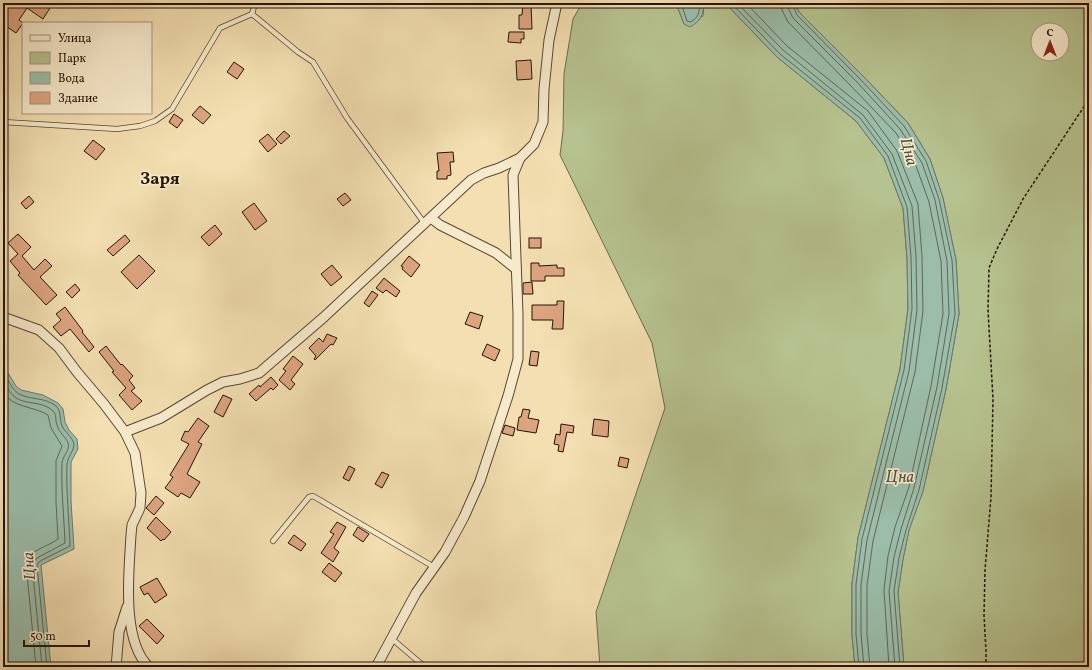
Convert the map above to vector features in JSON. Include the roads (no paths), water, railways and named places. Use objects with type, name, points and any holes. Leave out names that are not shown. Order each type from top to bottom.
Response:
[{"type":"street","points":[[125,432],[161,418],[223,382],[240,379],[259,373],[324,317],[471,180],[520,158],[534,144],[543,122],[544,90],[549,40],[557,3]]},
{"type":"street","points":[[376,667],[416,593],[445,552],[464,517],[480,480],[508,396],[518,360],[514,175],[520,158]]},
{"type":"street","points":[[428,221],[440,225],[496,253],[516,269]]},
{"type":"street","points":[[3,317],[39,330],[59,348],[125,432],[135,453],[141,493],[140,508],[132,525],[129,602],[132,636],[136,648],[149,667]]},
{"type":"street","points":[[116,667],[119,632],[129,602]]},
{"type":"lane","points":[[252,14],[255,3]]},
{"type":"lane","points":[[3,122],[117,129],[140,126],[155,121],[172,109],[220,28],[252,14]]},
{"type":"lane","points":[[252,14],[298,52],[313,62],[348,118],[428,221]]},
{"type":"lane","points":[[273,541],[309,497],[313,496],[434,567]]},
{"type":"lane","points":[[391,638],[425,667]]},
{"type":"water","points":[[676,3],[704,3],[703,11],[699,20],[690,27],[684,24]]},
{"type":"water","name":"Цна","points":[[723,3],[795,3],[799,12],[908,123],[930,159],[943,198],[956,260],[959,314],[946,389],[923,491],[909,530],[903,559],[898,592],[904,667],[855,667],[852,635],[852,584],[858,538],[900,369],[908,309],[907,258],[903,208],[884,158],[856,121],[777,57],[728,6]]},
{"type":"water","name":"Цна","points":[[3,365],[16,386],[21,390],[43,395],[58,403],[63,409],[65,422],[69,430],[77,439],[78,449],[71,462],[71,501],[74,549],[41,565],[51,667],[3,667]]},
{"type":"district","name":"Заря","points":[[160,179]]}]
